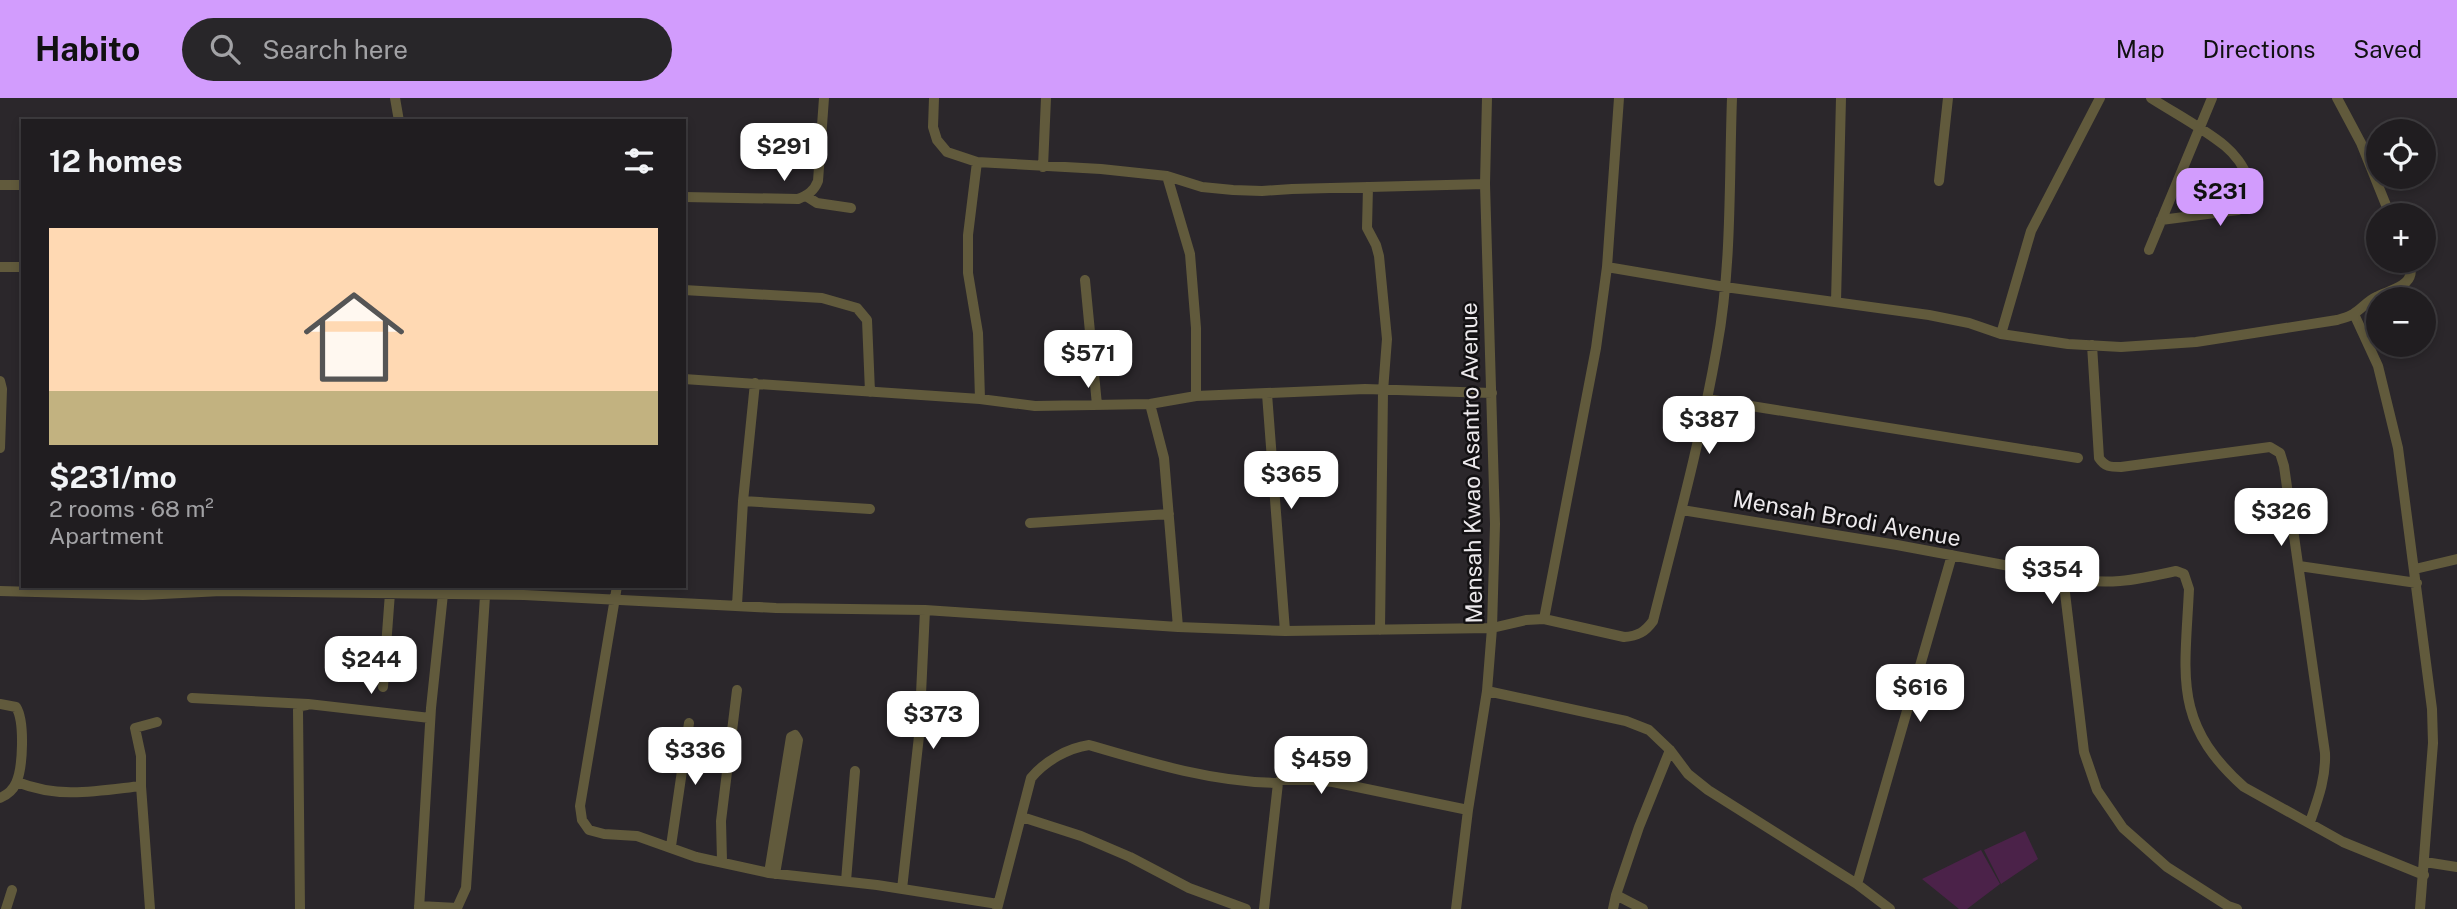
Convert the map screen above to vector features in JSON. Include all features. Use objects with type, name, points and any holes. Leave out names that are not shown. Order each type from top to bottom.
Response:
[{"type":"street","points":[[395,98],[399,119]]},
{"type":"street","points":[[686,197],[806,196],[815,189],[818,181],[824,98]]},
{"type":"street","points":[[934,98],[933,127],[937,141],[947,152],[977,162],[1101,169],[1167,176],[1202,187],[1243,191],[1485,184]]},
{"type":"street","points":[[1043,167],[1046,98]]},
{"type":"street","name":"Mensah Kwao Asantro Avenue","points":[[1456,909],[1487,691],[1492,628],[1495,524],[1485,184],[1486,98]]},
{"type":"street","points":[[1544,619],[1578,449],[1607,267],[1619,98]]},
{"type":"street","points":[[0,591],[143,595],[221,589],[485,596],[524,591],[613,601],[925,610],[1178,627],[1285,631],[1492,628],[1544,619],[1623,637],[1634,636],[1646,631],[1653,621],[1682,510],[1718,346],[1725,287],[1732,98]]},
{"type":"street","points":[[1836,302],[1841,98]]},
{"type":"street","points":[[1939,181],[1948,98]]},
{"type":"street","points":[[2001,334],[2031,231],[2100,98]]},
{"type":"street","points":[[2151,98],[2227,147],[2248,178],[2250,196],[2247,205],[2238,210],[2161,220]]},
{"type":"street","points":[[2149,250],[2212,98]]},
{"type":"street","points":[[2337,98],[2361,143],[2385,203]]},
{"type":"street","points":[[754,154],[821,159]]},
{"type":"street","points":[[977,162],[968,235],[968,273],[978,333],[980,399]]},
{"type":"street","points":[[1167,176],[1190,254],[1196,328],[1196,396]]},
{"type":"street","points":[[0,184],[21,184]]},
{"type":"street","points":[[1368,187],[1367,228],[1377,245],[1379,256],[1387,339],[1383,391],[1380,630]]},
{"type":"street","points":[[806,196],[817,203],[851,208]]},
{"type":"street","points":[[0,267],[21,267]]},
{"type":"street","points":[[1607,267],[1969,323],[2001,334],[2121,347],[2196,342],[2337,320],[2354,314],[2375,297],[2404,285],[2410,273]]},
{"type":"street","points":[[1085,280],[1097,405]]},
{"type":"street","points":[[686,290],[822,298],[857,308],[867,320],[870,392]]},
{"type":"street","points":[[2354,314],[2378,366],[2398,448],[2432,709],[2433,743],[2420,909]]},
{"type":"street","points":[[2092,345],[2099,458],[2103,464],[2121,467],[2270,447],[2280,453],[2299,566],[2326,769],[2310,822],[2353,846],[2424,875]]},
{"type":"street","points":[[686,379],[980,399],[1035,406],[1150,404],[1196,396],[1365,389],[1492,393]]},
{"type":"street","points":[[0,381],[0,447]]},
{"type":"street","points":[[737,605],[743,501],[755,383]]},
{"type":"street","points":[[1266,394],[1285,631]]},
{"type":"street","points":[[1707,399],[2078,458]]},
{"type":"street","points":[[1150,404],[1164,458],[1178,627]]},
{"type":"street","points":[[743,501],[870,509]]},
{"type":"street","name":"Mensah Brodi Avenue","points":[[1682,510],[1952,555],[2085,582],[2109,583],[2176,572],[2184,574],[2189,589],[2185,694],[2193,720],[2230,775],[2244,787],[2310,822]]},
{"type":"street","points":[[1030,523],[1169,514]]},
{"type":"street","points":[[1857,884],[1952,555]]},
{"type":"street","points":[[2415,569],[2457,559]]},
{"type":"street","points":[[2299,566],[2417,583]]},
{"type":"street","points":[[2063,576],[2084,752],[2097,790],[2123,828],[2167,867],[2231,908]]},
{"type":"street","points":[[616,588],[580,806],[582,820],[589,830],[595,832],[626,834],[671,846],[696,857],[772,873],[902,889],[998,906],[1031,778],[1042,766],[1078,747],[1089,745],[1157,765],[1245,781],[1278,783],[1285,779],[1333,782],[1468,810]]},
{"type":"street","points":[[383,687],[390,593]]},
{"type":"street","points":[[443,594],[430,718],[419,907],[457,908],[466,888],[485,596]]},
{"type":"street","points":[[902,889],[920,722],[925,610]]},
{"type":"street","points":[[722,862],[721,821],[737,690]]},
{"type":"street","points":[[1487,691],[1626,721],[1649,730],[1670,750],[1688,774],[1708,790],[1857,884],[1890,909]]},
{"type":"street","points":[[192,698],[308,705],[430,718]]},
{"type":"street","points":[[0,704],[16,707],[23,726],[17,782],[0,798]]},
{"type":"street","points":[[300,909],[298,710],[308,705]]},
{"type":"street","points":[[150,909],[141,755],[135,728],[158,722]]},
{"type":"street","points":[[671,846],[690,723]]},
{"type":"street","points":[[1613,909],[1639,827],[1670,750]]},
{"type":"street","points":[[846,881],[855,771]]},
{"type":"street","points":[[17,782],[40,791],[75,793],[141,786]]},
{"type":"street","points":[[1264,909],[1278,783]]},
{"type":"street","points":[[772,873],[787,788]]},
{"type":"street","points":[[1022,817],[1081,835],[1189,888],[1246,909]]},
{"type":"street","points":[[2425,862],[2457,867]]},
{"type":"street","points":[[6,909],[12,890]]},
{"type":"street","points":[[1616,895],[1643,909]]},
{"type":"shaded area","points":[[2025,831],[2038,859],[2001,884],[1984,850]]},
{"type":"shaded area","points":[[1981,850],[2000,884],[1967,909],[1959,909],[1922,879]]}]
